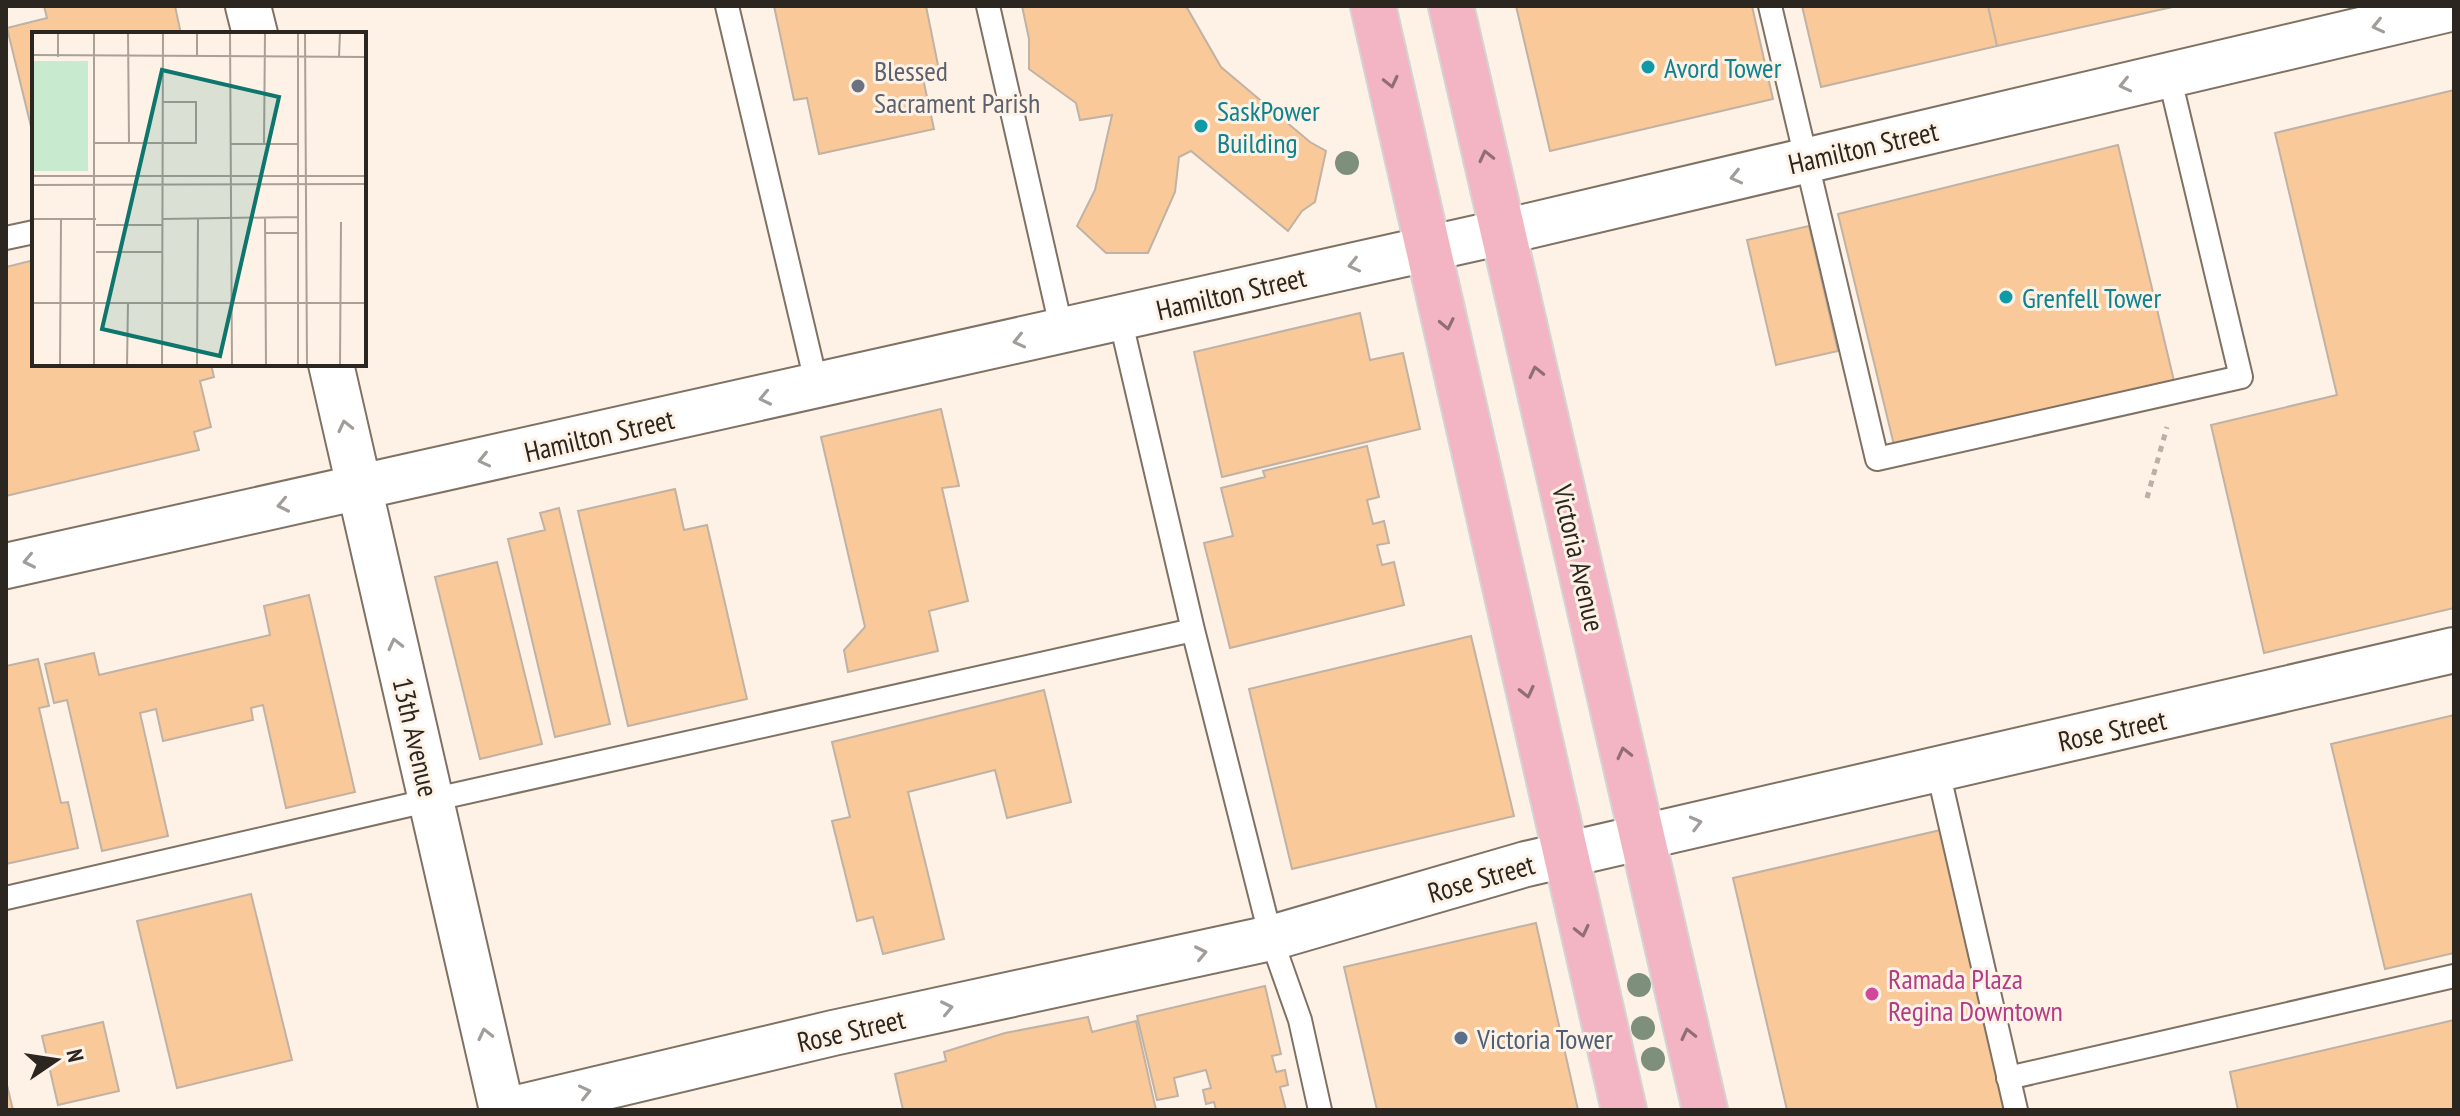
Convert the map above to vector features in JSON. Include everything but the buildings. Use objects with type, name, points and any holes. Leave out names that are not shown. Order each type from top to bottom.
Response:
[{"type":"main road","points":[[1373,6],[1624,1110]]},
{"type":"main road","name":"Victoria Avenue","points":[[1451,6],[1705,1110]]},
{"type":"street","points":[[248,6],[254,32]]},
{"type":"street","name":"Hamilton Street","points":[[6,566],[1503,232],[2454,8]]},
{"type":"street","name":"13th Avenue","points":[[331,366],[502,1110]]},
{"type":"street","name":"Rose Street","points":[[509,1110],[833,1033],[1271,938],[1565,854],[1938,771],[2454,650]]},
{"type":"lane","points":[[727,6],[817,386]]},
{"type":"lane","points":[[988,6],[1062,331]]},
{"type":"lane","points":[[1770,6],[1877,459],[2241,377],[2169,75]]},
{"type":"lane","points":[[6,238],[32,232]]},
{"type":"lane","points":[[1120,318],[1193,630],[1271,938],[1300,1020],[1320,1110]]},
{"type":"lane","points":[[6,898],[1193,630]]},
{"type":"lane","points":[[1938,771],[2016,1110]]},
{"type":"lane","points":[[2008,1078],[2454,976]]},
{"type":"path","points":[[2147,498],[2177,392]]},
{"type":"place","name":"Avord Tower","points":[[1648,67]]},
{"type":"place","name":"Blessed Sacrament Parish","points":[[858,86]]},
{"type":"place","name":"SaskPower Building","points":[[1201,126]]},
{"type":"place","name":"Grenfell Tower","points":[[2006,297]]},
{"type":"place","name":"Ramada Plaza Regina Downtown","points":[[1872,994]]},
{"type":"place","name":"Victoria Tower","points":[[1461,1038]]}]
